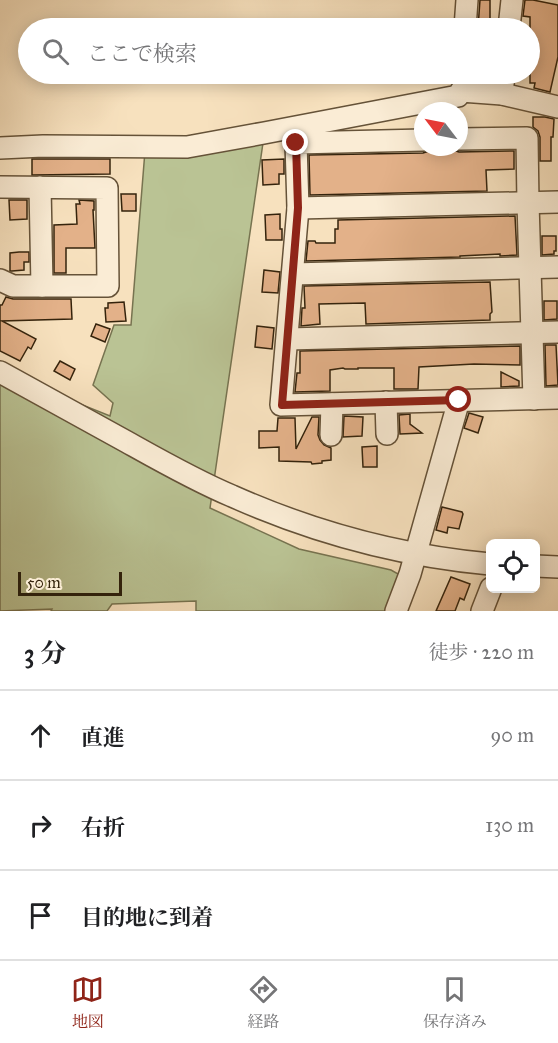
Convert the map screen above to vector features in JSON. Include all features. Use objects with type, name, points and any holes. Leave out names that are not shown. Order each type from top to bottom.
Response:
[{"type":"street","points":[[466,18],[467,0]]},
{"type":"street","points":[[510,18],[512,0]]},
{"type":"street","points":[[0,148],[187,147],[458,96],[461,84]]},
{"type":"street","points":[[503,84],[558,107]]},
{"type":"street","points":[[468,139],[527,138],[534,399]]},
{"type":"street","points":[[414,140],[296,143],[298,208],[282,405],[558,398]]},
{"type":"street","points":[[0,187],[107,188],[108,286],[13,286],[0,280]]},
{"type":"street","points":[[40,187],[42,286]]},
{"type":"street","points":[[298,208],[558,202]]},
{"type":"street","points":[[293,274],[558,267]]},
{"type":"street","points":[[288,339],[558,332]]},
{"type":"street","points":[[0,372],[163,462],[231,496],[289,519],[416,554],[486,564]]},
{"type":"street","points":[[396,611],[416,554],[459,400]]},
{"type":"street","points":[[386,402],[387,434]]},
{"type":"street","points":[[331,435],[332,404]]},
{"type":"street","points":[[540,566],[558,567]]},
{"type":"street","points":[[482,611],[489,593]]},
{"type":"green space","points":[[264,136],[210,508],[299,549],[391,570],[400,575],[387,611],[196,611],[196,601],[112,604],[107,611],[51,611],[52,609],[0,611],[0,372],[110,416],[113,403],[93,385],[114,325],[131,325],[145,151]]},
{"type":"building","points":[[480,0],[490,0],[490,18],[479,18]]},
{"type":"building","points":[[525,0],[558,5],[558,57],[550,92],[534,88],[535,84],[540,84],[540,18],[523,16]]},
{"type":"building","points":[[533,117],[554,119],[551,161],[540,161],[540,137],[538,131],[533,127]]},
{"type":"building","points":[[514,151],[514,169],[486,170],[487,191],[310,195],[309,155],[414,153],[414,156],[468,156],[468,152]]},
{"type":"building","points":[[32,159],[110,159],[110,174],[32,175]]},
{"type":"building","points":[[284,159],[284,174],[279,174],[279,184],[263,185],[262,160]]},
{"type":"building","points":[[121,194],[136,194],[136,211],[122,211]]},
{"type":"building","points":[[9,200],[27,200],[27,219],[10,220]]},
{"type":"building","points":[[79,200],[94,201],[95,248],[66,248],[66,273],[54,273],[54,225],[77,224],[76,204],[80,204]]},
{"type":"building","points":[[280,214],[282,240],[266,240],[265,215]]},
{"type":"building","points":[[515,216],[517,255],[306,261],[308,241],[335,243],[335,229],[338,229],[338,220]]},
{"type":"building","points":[[542,236],[556,236],[554,254],[542,255]]},
{"type":"building","points":[[29,252],[29,262],[24,262],[24,270],[10,271],[10,253]]},
{"type":"building","points":[[264,270],[280,272],[278,293],[262,292]]},
{"type":"building","points":[[490,282],[492,312],[490,320],[366,324],[365,303],[319,304],[320,324],[301,326],[302,308],[305,308],[304,286]]},
{"type":"building","points":[[6,297],[71,299],[72,319],[2,321],[36,339],[31,349],[28,347],[20,361],[0,351],[0,305]]},
{"type":"building","points":[[544,301],[557,301],[557,319],[544,320]]},
{"type":"building","points":[[124,302],[126,321],[106,322],[105,308],[108,308],[108,303]]},
{"type":"building","points":[[96,324],[110,329],[105,342],[91,336]]},
{"type":"building","points":[[257,326],[274,328],[272,349],[255,347]]},
{"type":"building","points":[[545,345],[556,345],[558,385],[546,386]]},
{"type":"building","points":[[520,346],[520,365],[474,364],[419,367],[418,389],[394,389],[394,368],[343,368],[330,370],[330,391],[295,392],[297,373],[300,373],[300,351]]},
{"type":"building","points":[[60,361],[75,369],[70,380],[54,371]]},
{"type":"building","points":[[501,372],[519,381],[519,386],[501,387]]},
{"type":"building","points":[[469,413],[483,417],[478,433],[464,428]]},
{"type":"building","points":[[410,414],[410,424],[422,433],[400,434],[399,415]]},
{"type":"building","points":[[344,416],[363,417],[362,436],[343,437]]},
{"type":"building","points":[[312,417],[319,417],[318,435],[324,445],[331,448],[331,460],[312,464],[311,462],[279,461],[279,447],[259,448],[259,431],[277,431],[278,418],[295,418],[296,449]]},
{"type":"building","points":[[377,446],[377,467],[363,467],[362,447]]},
{"type":"building","points":[[442,507],[462,512],[459,529],[448,527],[447,533],[436,530]]},
{"type":"building","points":[[451,577],[470,584],[464,600],[460,598],[455,611],[436,611]]},
{"type":"route","points":[[296,143],[298,208],[282,405],[459,400]]}]
